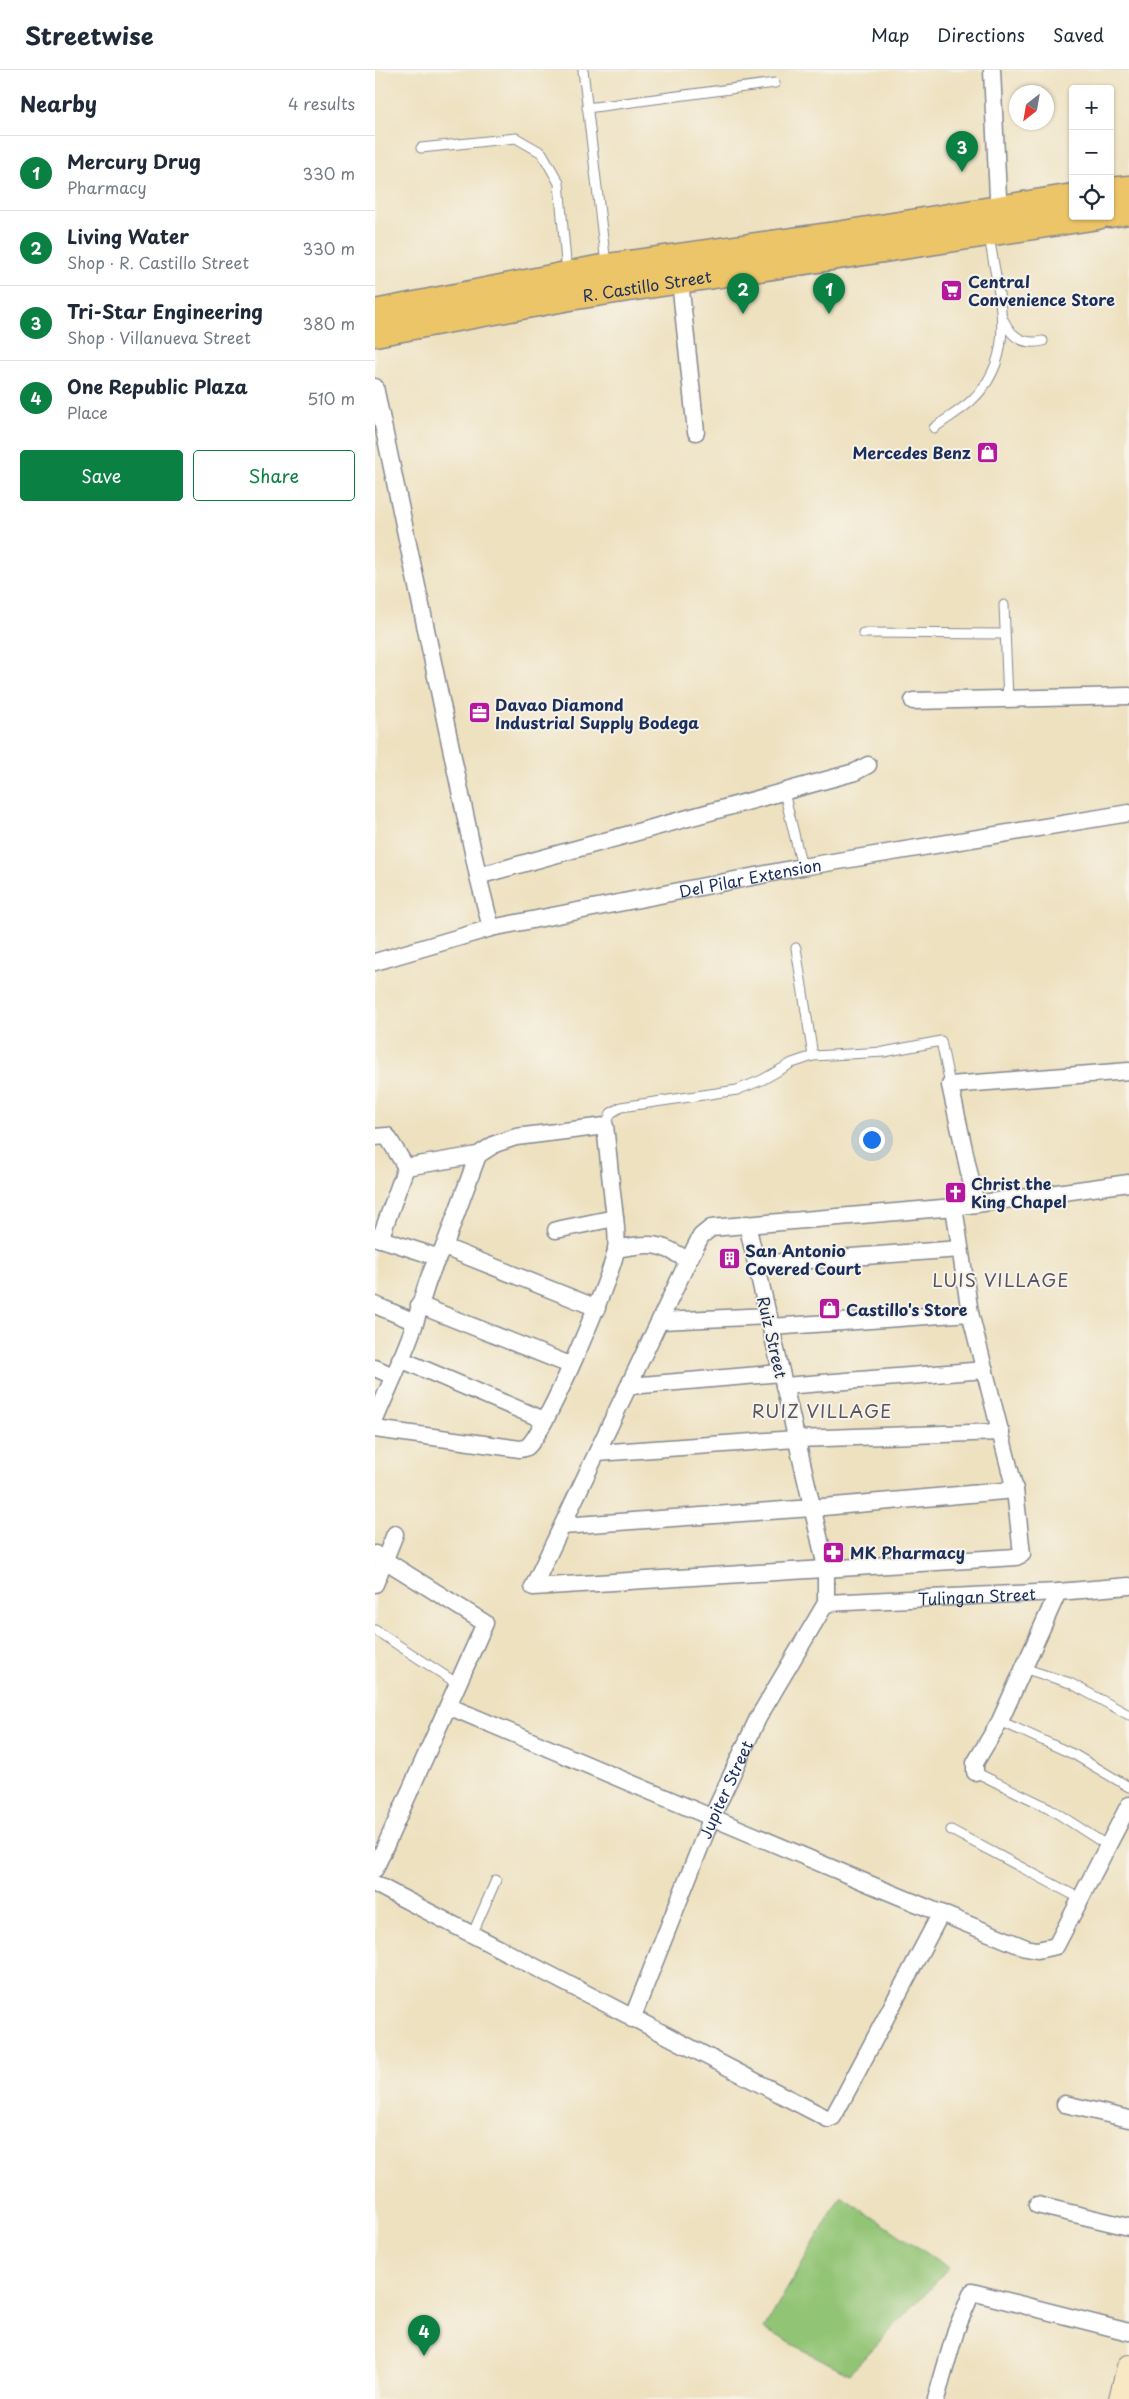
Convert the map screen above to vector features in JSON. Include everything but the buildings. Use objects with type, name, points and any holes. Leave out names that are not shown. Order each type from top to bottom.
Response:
[{"type":"main road","points":[[1114,191],[1129,188]]},
{"type":"main road","name":"R. Castillo Street","points":[[996,225],[1069,198]]},
{"type":"main road","points":[[1114,213],[1129,211]]},
{"type":"main road","name":"R. Castillo Street","points":[[375,333],[568,286],[607,267],[844,245],[996,225],[1069,219]]},
{"type":"main road","name":"R. Castillo Street","points":[[375,313],[568,286],[680,281],[844,245]]},
{"type":"street","points":[[992,70],[996,225]]},
{"type":"street","points":[[680,281],[696,432]]},
{"type":"street","points":[[375,387],[478,876],[491,928]]},
{"type":"street","points":[[913,701],[1129,696]]},
{"type":"street","points":[[478,876],[855,772],[868,765]]},
{"type":"street","name":"Del Pilar Extension","points":[[375,962],[491,928],[802,867],[1129,813]]},
{"type":"street","points":[[976,1204],[950,1085],[1129,1071]]},
{"type":"street","points":[[375,1429],[520,1449],[528,1446],[544,1420],[597,1308],[616,1249],[615,1218],[605,1126],[516,1137],[495,1144],[478,1155],[406,1167]]},
{"type":"street","points":[[375,1137],[387,1136],[406,1167]]},
{"type":"street","points":[[375,1420],[415,1322],[419,1305],[478,1155]]},
{"type":"street","points":[[406,1167],[377,1238],[441,1252],[597,1308]]},
{"type":"street","points":[[954,1207],[970,1313],[1015,1490],[1022,1554],[1016,1557],[825,1567],[533,1587],[661,1322],[688,1261],[701,1236],[711,1228],[954,1207],[1129,1183]]},
{"type":"street","points":[[556,1230],[615,1218]]},
{"type":"street","name":"Ruiz Street","points":[[747,1224],[825,1567]]},
{"type":"street","points":[[616,1249],[641,1244],[660,1245],[671,1248],[688,1261]]},
{"type":"street","points":[[756,1264],[960,1249]]},
{"type":"street","points":[[375,1304],[415,1322]]},
{"type":"street","points":[[419,1305],[570,1365]]},
{"type":"street","points":[[661,1322],[770,1321],[970,1313]]},
{"type":"street","points":[[400,1359],[544,1420]]},
{"type":"street","points":[[375,1368],[393,1376]]},
{"type":"street","points":[[630,1386],[985,1370]]},
{"type":"street","points":[[597,1454],[796,1439],[1001,1432]]},
{"type":"street","points":[[563,1526],[812,1508],[1015,1490]]},
{"type":"street","points":[[375,1584],[380,1557],[395,1534]]},
{"type":"street","points":[[375,1869],[485,1623],[380,1557]]},
{"type":"street","points":[[825,1567],[825,1603]]},
{"type":"street","name":"Tulingan Street","points":[[825,1603],[1058,1592],[1129,1586]]},
{"type":"street","points":[[975,1772],[975,1764],[1000,1721],[1058,1592]]},
{"type":"street","name":"Jupiter Street","points":[[631,2019],[712,1817],[765,1704],[825,1603]]},
{"type":"street","points":[[448,1706],[1026,1948],[1049,1949],[1056,1946],[1129,1805]]},
{"type":"street","points":[[375,1884],[631,2019],[830,2119],[941,1913]]},
{"type":"street","points":[[1065,2104],[1129,2119]]},
{"type":"street","points":[[1037,2205],[1129,2227]]},
{"type":"street","points":[[936,2399],[956,2330],[972,2292],[1129,2332]]},
{"type":"street","points":[[1121,2399],[1129,2367]]},
{"type":"lane","points":[[583,70],[607,267]]},
{"type":"lane","points":[[587,108],[775,83]]},
{"type":"lane","points":[[421,148],[516,138],[542,153],[559,183],[568,286]]},
{"type":"lane","points":[[934,428],[970,402],[983,388],[994,370],[1003,344],[996,225]]},
{"type":"lane","points":[[1002,317],[1010,333],[1020,340],[1030,343],[1043,341]]},
{"type":"lane","points":[[1004,605],[1008,700]]},
{"type":"lane","points":[[863,634],[1005,634]]},
{"type":"lane","points":[[783,792],[802,867]]},
{"type":"lane","points":[[796,948],[813,1056]]},
{"type":"lane","points":[[605,1126],[611,1113],[621,1107],[737,1090],[762,1080],[792,1063],[813,1056],[884,1052],[941,1041],[950,1085]]},
{"type":"lane","points":[[375,1630],[458,1684]]},
{"type":"lane","points":[[1023,1668],[1070,1683],[1129,1715]]},
{"type":"lane","points":[[1000,1721],[1075,1755],[1129,1787]]},
{"type":"lane","points":[[975,1772],[1049,1808],[1108,1846]]},
{"type":"lane","points":[[951,1830],[1081,1899]]},
{"type":"lane","points":[[471,1935],[496,1880]]},
{"type":"green space","points":[[841,2196],[949,2268],[849,2374],[764,2329]]},
{"type":"place","name":"Tri-Star Engineering","points":[[962,172]]},
{"type":"place","name":"Central Convenience Store","points":[[952,290]]},
{"type":"place","name":"Living Water","points":[[743,314]]},
{"type":"place","name":"Mercury Drug","points":[[829,314]]},
{"type":"place","name":"Mercedes Benz","points":[[987,452]]},
{"type":"place","name":"Davao Diamond Industrial Supply Bodega","points":[[479,713]]},
{"type":"place","name":"Christ the King Chapel","points":[[955,1192]]},
{"type":"place","name":"San Antonio Covered Court","points":[[729,1259]]},
{"type":"place","name":"Castillo's Store","points":[[830,1309]]},
{"type":"place","name":"MK Pharmacy","points":[[834,1552]]},
{"type":"place","name":"One Republic Plaza","points":[[424,2356]]},
{"type":"district","name":"LUIS VILLAGE","points":[[1001,1279]]},
{"type":"district","name":"RUIZ VILLAGE","points":[[822,1410]]}]
